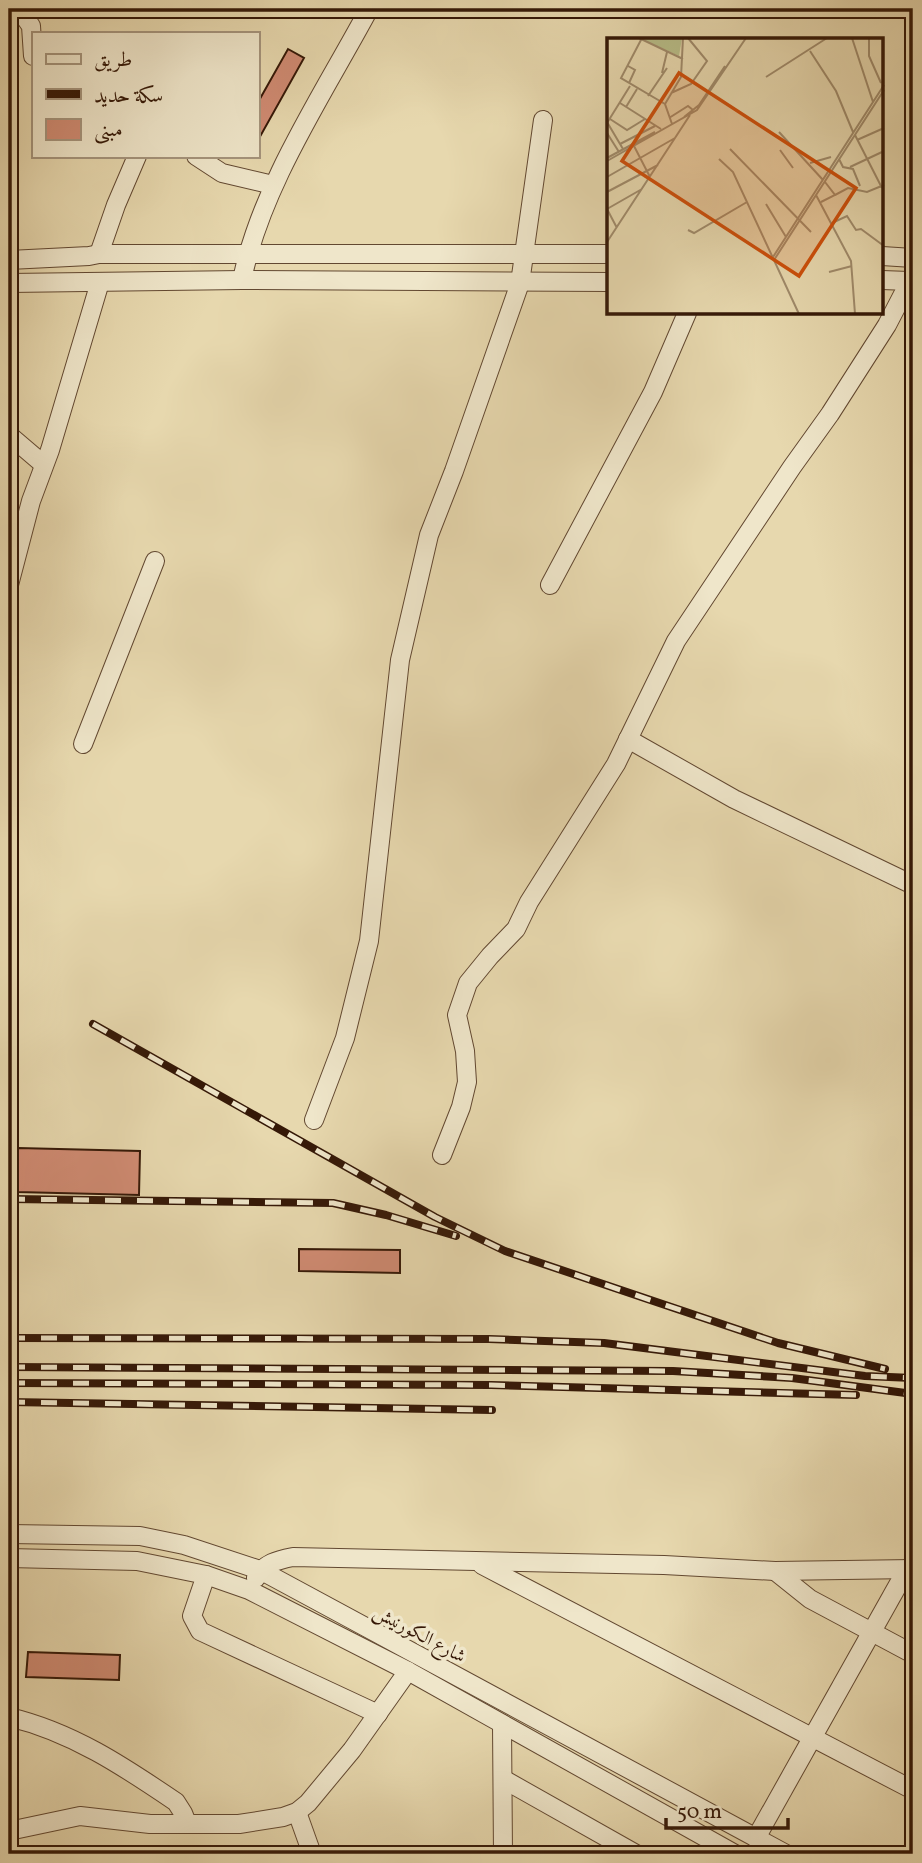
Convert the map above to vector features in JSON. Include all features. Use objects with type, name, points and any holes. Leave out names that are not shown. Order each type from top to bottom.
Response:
[{"type":"street","points":[[19,9],[31,26],[32,41]]},
{"type":"street","points":[[242,280],[247,253],[273,185],[369,9]]},
{"type":"street","points":[[314,1121],[345,1038],[369,941],[400,660],[429,535],[520,283],[543,120]]},
{"type":"street","points":[[99,254],[136,158]]},
{"type":"street","points":[[199,158],[222,173],[273,185]]},
{"type":"street","points":[[9,260],[89,257],[99,254],[607,254]]},
{"type":"street","points":[[884,256],[913,258]]},
{"type":"street","points":[[884,280],[911,278]]},
{"type":"street","points":[[442,1155],[461,1107],[467,1082],[465,1051],[457,1015],[468,983],[516,929],[529,902],[616,764],[676,642],[830,414],[887,324],[911,278]]},
{"type":"street","points":[[9,283],[242,280],[607,282]]},
{"type":"street","points":[[9,585],[43,464],[50,450],[100,282]]},
{"type":"street","points":[[550,585],[653,391],[686,315]]},
{"type":"street","points":[[9,435],[43,464]]},
{"type":"street","points":[[83,744],[155,561]]},
{"type":"street","points":[[628,739],[734,799],[913,885]]},
{"type":"street","name":"شارع الكورنيش","points":[[9,1534],[140,1536],[184,1545],[260,1570],[786,1854]]},
{"type":"street","points":[[249,1590],[260,1570],[275,1560],[293,1557],[664,1565],[775,1571],[910,1569]]},
{"type":"street","name":"شارع الكورنيش","points":[[9,1558],[137,1561],[206,1575],[249,1590],[408,1671],[735,1854]]},
{"type":"street","points":[[477,1562],[913,1790]]},
{"type":"street","points":[[756,1838],[910,1569]]},
{"type":"street","points":[[775,1571],[810,1599],[913,1654]]},
{"type":"street","points":[[206,1575],[192,1616],[200,1631],[378,1714]]},
{"type":"street","points":[[9,1830],[79,1816],[150,1824],[252,1823],[297,1812],[308,1803],[352,1750],[408,1671]]},
{"type":"street","points":[[9,1717],[47,1728],[100,1752],[176,1802],[187,1823]]},
{"type":"street","points":[[502,1724],[503,1854]]},
{"type":"street","points":[[503,1779],[636,1854]]},
{"type":"street","points":[[297,1812],[312,1854]]},
{"type":"building","points":[[288,49],[304,58],[259,138],[259,100]]},
{"type":"building","points":[[18,1148],[140,1151],[139,1195],[17,1192]]},
{"type":"building","points":[[299,1249],[400,1250],[400,1273],[299,1271]]},
{"type":"building","points":[[28,1652],[120,1655],[119,1680],[26,1677]]},
{"type":"railway","points":[[93,1024],[435,1217],[505,1251],[778,1343],[885,1369]]},
{"type":"railway","points":[[9,1199],[333,1203],[386,1215],[456,1236]]},
{"type":"railway","points":[[9,1338],[489,1339],[604,1343],[865,1376],[913,1378]]},
{"type":"railway","points":[[9,1367],[673,1371],[792,1378],[913,1394]]},
{"type":"railway","points":[[9,1383],[491,1385],[856,1395]]},
{"type":"railway","points":[[9,1402],[492,1410]]}]
